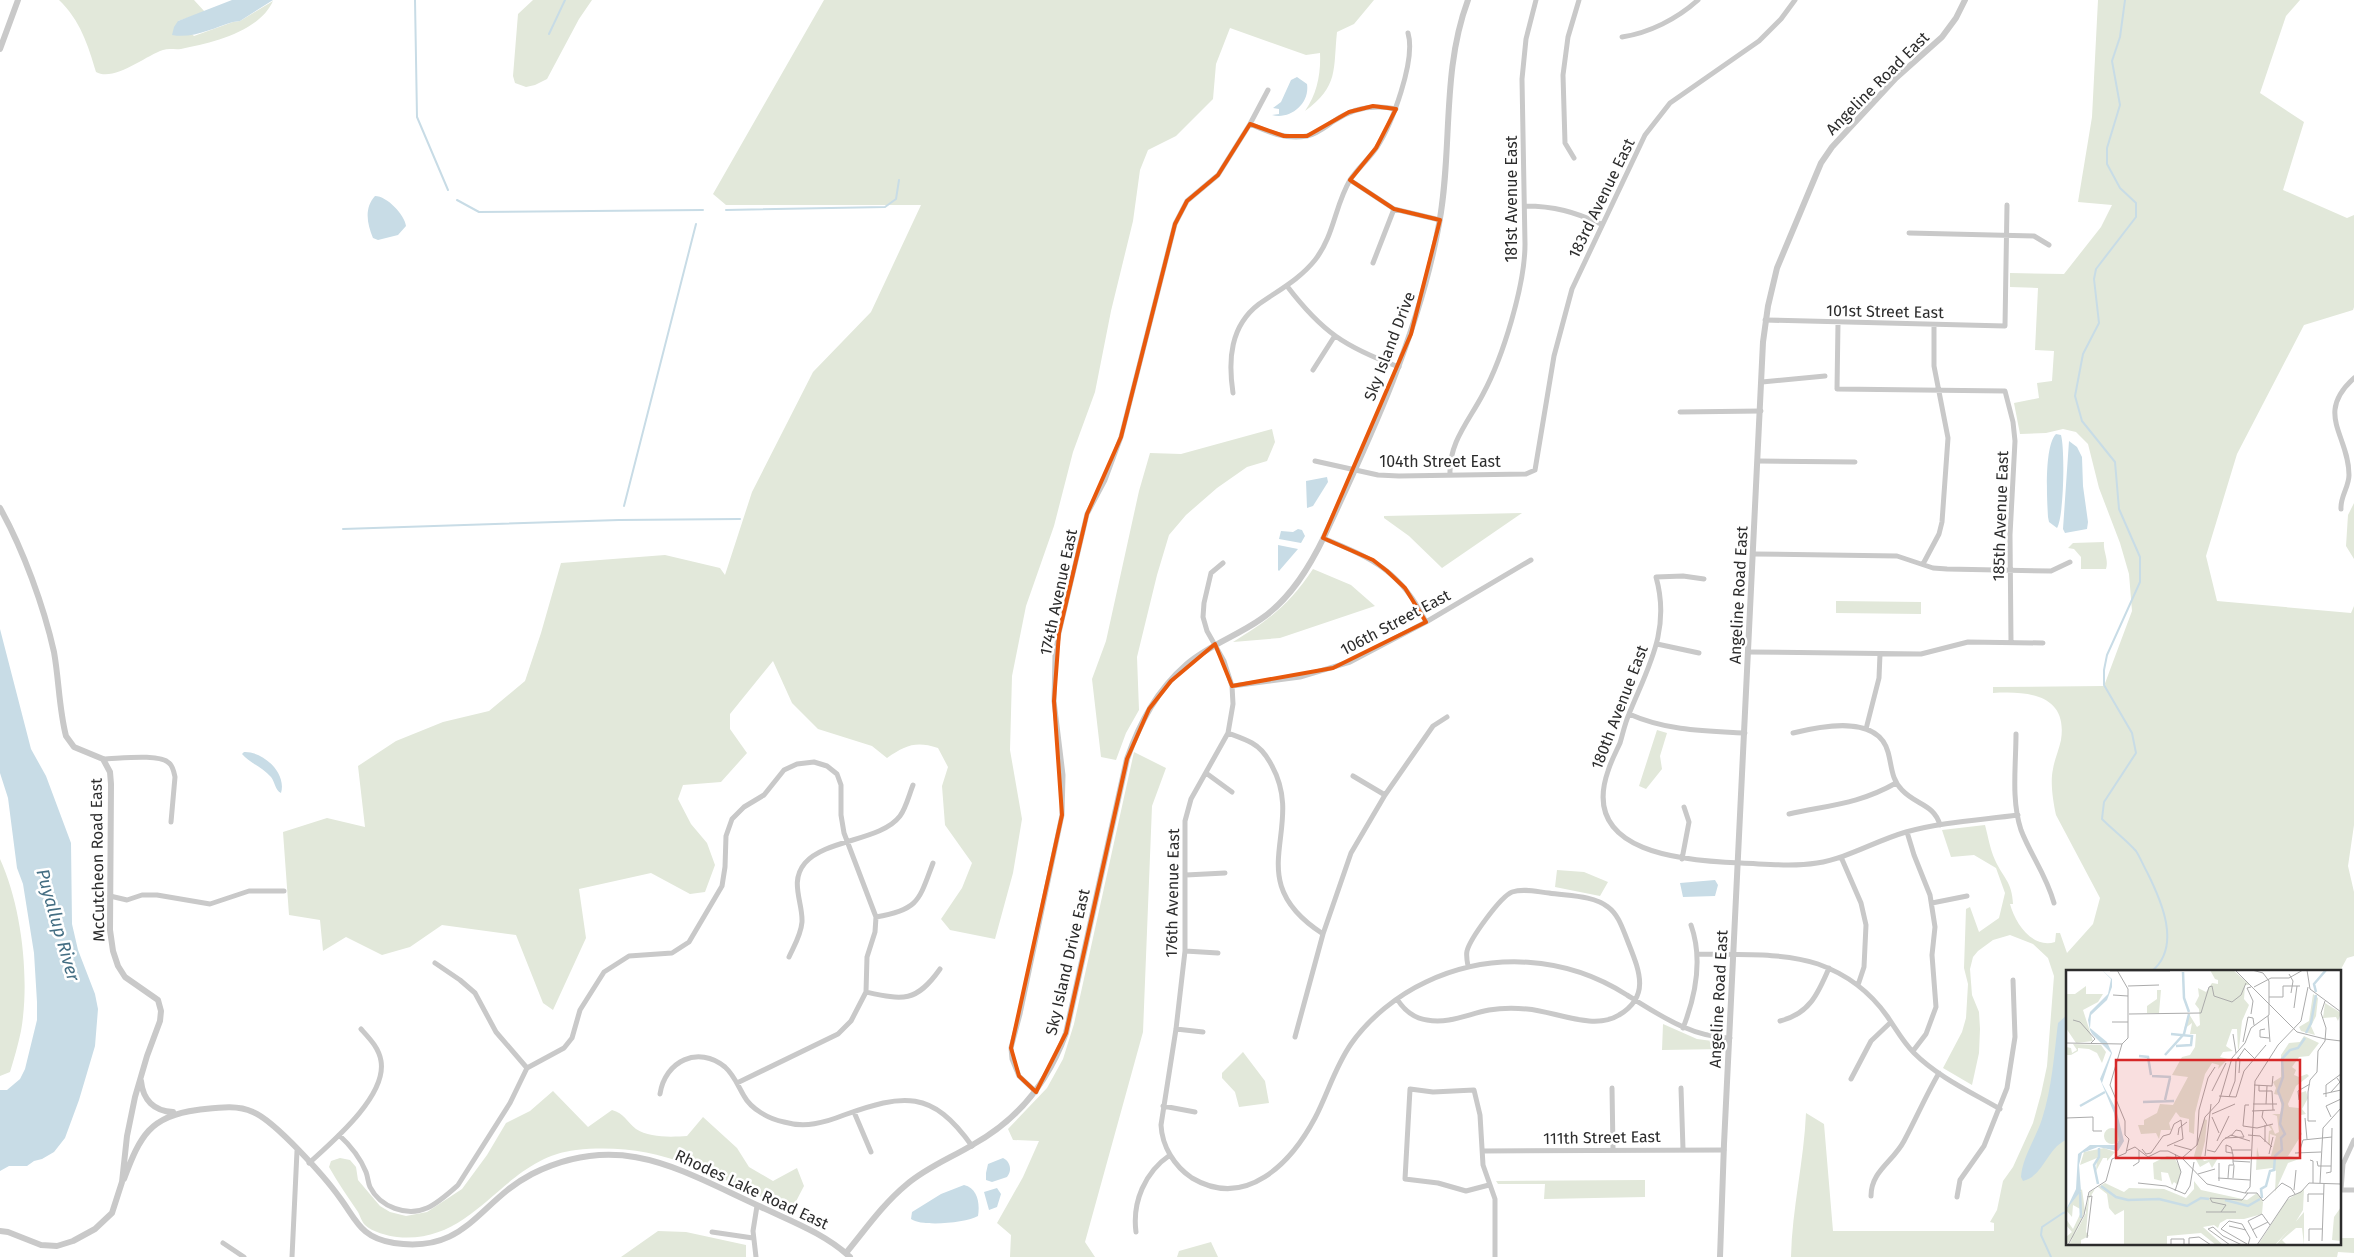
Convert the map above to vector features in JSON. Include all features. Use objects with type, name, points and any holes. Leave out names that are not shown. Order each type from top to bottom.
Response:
[{"type":"street","points":[[0,49],[18,0]]},
{"type":"street","name":"Sky Island Drive","points":[[1215,645],[1261,619],[1275,608],[1305,573],[1323,538],[1399,367],[1422,302],[1440,220],[1452,58],[1460,22],[1468,0]]},
{"type":"street","name":"181st Avenue East","points":[[1450,474],[1456,440],[1490,380],[1514,313],[1525,254],[1522,79],[1526,39],[1536,0]]},
{"type":"street","points":[[1574,158],[1567,150],[1565,143],[1562,75],[1568,37],[1580,0]]},
{"type":"street","points":[[1622,37],[1642,34],[1683,12],[1698,0]]},
{"type":"street","name":"183rd Avenue East","points":[[1535,470],[1554,356],[1577,276],[1645,135],[1660,113],[1679,96],[1759,41],[1781,19],[1795,0]]},
{"type":"street","name":"Angeline Road East","points":[[1720,1257],[1765,320],[1777,268],[1806,196],[1826,155],[1896,78],[1942,36],[1956,18],[1965,0]]},
{"type":"street","points":[[1233,393],[1230,358],[1232,343],[1239,328],[1258,305],[1304,272],[1319,254],[1330,234],[1350,180],[1376,148],[1396,109],[1410,48],[1408,33]]},
{"type":"street","points":[[1268,90],[1250,124],[1284,136],[1307,136],[1318,132],[1336,119],[1355,110],[1373,106],[1396,109]]},
{"type":"street","name":"174th Avenue East","points":[[1036,1092],[1019,1076],[1012,1058],[1011,1048],[1020,1014],[1062,815],[1063,776],[1054,701],[1055,655],[1059,633],[1087,514],[1104,480],[1121,437],[1175,224],[1187,201],[1218,175],[1250,124]]},
{"type":"street","points":[[1350,180],[1394,209],[1440,220]]},
{"type":"street","points":[[2007,235],[2008,205]]},
{"type":"street","points":[[1525,206],[1545,206],[1570,210],[1601,224]]},
{"type":"street","points":[[1373,263],[1394,209]]},
{"type":"street","points":[[1909,233],[2034,236],[2049,245]]},
{"type":"street","name":"101st Street East","points":[[1765,320],[2005,326],[2007,235]]},
{"type":"street","points":[[1287,286],[1307,313],[1334,337],[1355,350],[1399,367]]},
{"type":"street","points":[[1838,322],[1837,389],[1940,391]]},
{"type":"street","points":[[1923,564],[1939,534],[1942,522],[1948,438],[1933,355],[1934,324]]},
{"type":"street","points":[[1313,370],[1334,337]]},
{"type":"street","points":[[1762,382],[1824,376]]},
{"type":"street","points":[[2341,509],[2340,502],[2349,478],[2347,455],[2334,417],[2334,406],[2338,396],[2354,378]]},
{"type":"street","name":"185th Avenue East","points":[[1940,391],[2005,391],[2013,422],[2015,442],[2010,535],[2011,642]]},
{"type":"street","points":[[1680,412],[1761,411]]},
{"type":"street","name":"104th Street East","points":[[1315,461],[1378,475],[1399,476],[1526,474],[1535,470]]},
{"type":"street","points":[[1758,462],[1855,462]]},
{"type":"street","name":"McCutcheon Road East","points":[[0,508],[35,588],[49,633],[55,660],[66,736],[74,747],[103,759],[110,772],[110,930],[118,966],[125,977],[154,996],[161,1011],[157,1033],[140,1078],[127,1136],[122,1182],[117,1201],[109,1216],[95,1229],[57,1246],[40,1245],[8,1232],[0,1231]]},
{"type":"street","points":[[1323,538],[1373,560],[1387,571],[1405,588],[1426,622]]},
{"type":"street","points":[[1754,554],[1897,556],[1946,570],[2051,570],[2070,562]]},
{"type":"street","name":"106th Street East","points":[[1232,686],[1300,677],[1350,662],[1426,622],[1531,560]]},
{"type":"street","name":"176th Avenue East","points":[[1170,1155],[1161,1132],[1185,951],[1186,875],[1184,840],[1187,811],[1199,782],[1228,733],[1233,704],[1232,686],[1224,661],[1203,617],[1204,603],[1211,573],[1223,562]]},
{"type":"street","name":"180th Avenue East","points":[[1704,579],[1683,576],[1656,577],[1660,599],[1657,644],[1650,670],[1629,714],[1604,782],[1603,801],[1607,817],[1620,834],[1632,843],[1682,859],[1805,865],[1841,857],[1907,832],[1940,825],[2018,815]]},
{"type":"street","points":[[1748,652],[1924,654],[1968,642],[2042,643]]},
{"type":"street","points":[[1657,644],[1699,653]]},
{"type":"street","name":"Sky Island Drive East","points":[[848,1255],[888,1203],[906,1185],[931,1167],[972,1146],[1002,1126],[1036,1092],[1052,1067],[1066,1033],[1127,758],[1133,741],[1158,695],[1188,664],[1215,645]]},
{"type":"street","points":[[1866,729],[1879,678],[1880,654]]},
{"type":"street","points":[[1629,714],[1673,728],[1745,733]]},
{"type":"street","points":[[1295,1037],[1323,934],[1351,853],[1385,795],[1433,726],[1447,718]]},
{"type":"street","points":[[1793,733],[1835,726],[1866,729],[1877,735],[1885,744],[1896,783],[1907,795],[1931,808],[1940,825]]},
{"type":"street","points":[[1228,733],[1254,744],[1265,756],[1276,773],[1284,806],[1277,854],[1279,878],[1287,900],[1309,925],[1323,934]]},
{"type":"street","points":[[2016,734],[2018,815],[2025,838],[2046,877],[2054,903]]},
{"type":"street","points":[[103,759],[157,758],[169,762],[174,770],[171,822]]},
{"type":"street","points":[[339,1135],[359,1156],[376,1197],[394,1208],[415,1212],[428,1208],[458,1185],[510,1102],[527,1068],[564,1048],[572,1038],[580,1010],[604,972],[612,965],[629,956],[672,953],[689,942],[722,886],[725,868],[726,836],[732,819],[744,807],[764,795],[784,770],[797,764],[814,762],[832,769],[837,774],[841,785],[842,823],[847,842],[876,917],[875,932],[866,966],[866,992],[851,1021],[838,1034],[737,1082]]},
{"type":"street","points":[[1206,773],[1232,792]]},
{"type":"street","points":[[1353,776],[1385,795]]},
{"type":"street","points":[[1789,814],[1852,803],[1881,792],[1896,783]]},
{"type":"street","points":[[789,958],[802,924],[796,892],[801,869],[817,854],[894,822],[904,809],[913,785]]},
{"type":"street","points":[[1682,859],[1689,822],[1684,807]]},
{"type":"street","points":[[1907,832],[1932,903],[1935,927],[1932,955],[1936,1006],[1926,1034],[1912,1052]]},
{"type":"street","points":[[1841,857],[1861,903],[1866,925],[1864,967],[1858,985]]},
{"type":"street","points":[[876,917],[900,912],[914,904],[921,895],[933,863]]},
{"type":"street","points":[[1186,875],[1225,873]]},
{"type":"street","points":[[1397,999],[1402,1007],[1416,1017],[1442,1022],[1500,1009],[1536,1010],[1582,1021],[1608,1020],[1619,1015],[1634,999],[1640,988],[1638,965],[1617,918],[1608,907],[1594,900],[1521,890],[1508,894],[1494,907],[1469,946],[1468,966]]},
{"type":"street","points":[[110,896],[127,900],[148,895],[210,904],[249,891],[284,891]]},
{"type":"street","points":[[1932,903],[1967,896]]},
{"type":"street","points":[[1683,1028],[1695,993],[1697,954],[1696,938],[1691,925]]},
{"type":"street","points":[[1185,951],[1218,952]]},
{"type":"street","points":[[1697,954],[1790,958],[1829,968],[1858,985],[1878,1003],[1912,1052],[1939,1073],[2000,1109]]},
{"type":"street","points":[[1136,1232],[1135,1212],[1145,1181],[1156,1166],[1170,1155],[1190,1176],[1204,1183],[1222,1188],[1249,1185],[1272,1173],[1290,1154],[1315,1118],[1332,1076],[1353,1041],[1369,1024],[1397,999],[1423,983],[1468,966],[1493,962],[1524,961],[1555,965],[1586,973],[1634,999],[1657,1015],[1683,1028],[1710,1036],[1730,1038]]},
{"type":"street","points":[[435,963],[476,993],[496,1032],[527,1068]]},
{"type":"street","points":[[1780,1021],[1797,1015],[1810,1005],[1818,994],[1829,968]]},
{"type":"street","points":[[866,992],[893,998],[908,996],[924,989],[940,969]]},
{"type":"street","points":[[1958,1197],[1960,1180],[1984,1146],[2000,1109],[2010,1072],[2015,1037],[2013,980]]},
{"type":"street","points":[[1851,1079],[1871,1042],[1891,1022]]},
{"type":"street","points":[[309,1164],[339,1135],[376,1091],[380,1082],[382,1062],[374,1043],[361,1029]]},
{"type":"street","points":[[1176,1030],[1203,1032]]},
{"type":"street","points":[[660,1094],[661,1083],[670,1069],[681,1062],[695,1058],[718,1063],[730,1072],[745,1098],[755,1108],[774,1119],[786,1123],[818,1124],[891,1100],[906,1100],[921,1103],[946,1115],[960,1128],[972,1146]]},
{"type":"street","points":[[1871,1196],[1871,1188],[1877,1174],[1901,1147],[1939,1073]]},
{"type":"street","name":"Rhodes Lake Road East","points":[[140,1078],[143,1093],[152,1106],[164,1112],[228,1107],[246,1109],[270,1123],[340,1197],[361,1229],[376,1238],[400,1244],[431,1243],[448,1238],[466,1227],[522,1180],[561,1162],[590,1156],[617,1154],[667,1164],[814,1232],[848,1255]]},
{"type":"street","points":[[1612,1088],[1613,1149]]},
{"type":"street","points":[[1681,1088],[1683,1149]]},
{"type":"street","points":[[1489,1185],[1466,1191],[1438,1183],[1405,1179],[1410,1089],[1433,1092],[1474,1090],[1480,1115],[1482,1151],[1489,1185],[1495,1199],[1496,1257]]},
{"type":"street","points":[[1163,1106],[1195,1112]]},
{"type":"street","name":"Rhodes Lake Road East","points":[[122,1182],[134,1154],[148,1132],[163,1118],[180,1112]]},
{"type":"street","points":[[854,1112],[871,1152]]},
{"type":"street","points":[[2342,1177],[2343,1164],[2354,1140]]},
{"type":"street","points":[[291,1257],[297,1150]]},
{"type":"street","name":"111th Street East","points":[[1482,1151],[1724,1150]]},
{"type":"street","points":[[756,1257],[753,1238],[758,1206]]},
{"type":"street","points":[[712,1232],[753,1238]]},
{"type":"street","points":[[223,1243],[244,1257]]},
{"type":"highlighted area","points":[[1373,106],[1396,109],[1376,148],[1350,180],[1394,209],[1440,220],[1411,334],[1323,538],[1373,560],[1387,571],[1405,588],[1426,622],[1333,668],[1232,686],[1215,644],[1171,681],[1149,709],[1127,759],[1066,1033],[1036,1092],[1019,1076],[1011,1048],[1062,815],[1054,701],[1059,633],[1087,514],[1121,437],[1175,224],[1187,201],[1218,175],[1250,124],[1284,136],[1307,136],[1349,112]]},
{"type":"shaded area","points":[[59,0],[194,0],[205,12],[178,21],[194,36],[240,21],[273,1],[257,21],[233,34],[181,49],[163,50],[120,71],[112,74],[103,74],[96,72],[78,24]]},
{"type":"shaded area","points":[[533,0],[592,0],[579,19],[547,79],[526,87],[515,83],[513,76],[518,14]]},
{"type":"shaded area","points":[[824,0],[1374,0],[1354,24],[1337,32],[1334,67],[1329,85],[1316,102],[1305,111],[1313,98],[1317,84],[1320,69],[1320,53],[1306,55],[1230,28],[1216,64],[1213,99],[1176,136],[1148,150],[1140,170],[1133,221],[1111,311],[1095,392],[1073,452],[1054,526],[1026,606],[1012,676],[1010,750],[1022,819],[1013,873],[995,939],[950,930],[941,919],[962,888],[972,863],[945,825],[942,786],[948,767],[938,748],[911,745],[887,758],[872,746],[818,729],[792,703],[773,661],[730,714],[730,729],[747,753],[721,782],[683,785],[678,799],[691,824],[707,843],[715,865],[705,892],[690,894],[651,873],[579,889],[586,938],[553,1010],[543,1003],[516,935],[442,925],[410,947],[382,955],[346,937],[323,951],[320,920],[289,915],[283,832],[327,818],[365,827],[358,766],[396,741],[443,722],[489,711],[525,681],[561,563],[665,555],[720,568],[725,575],[752,492],[813,372],[871,312],[921,205],[726,205],[713,194]]},
{"type":"shaded area","points":[[2098,0],[2300,0],[2286,16],[2260,93],[2304,122],[2283,190],[2347,218],[2354,215],[2354,307],[2353,310],[2304,325],[2237,454],[2206,556],[2217,601],[2351,613],[2354,606],[2354,825],[2348,866],[2354,892],[2354,956],[2347,958],[2341,970],[2066,970],[2066,1244],[2342,1244],[2342,1238],[2354,1238],[2354,1253],[2338,1252],[2337,1257],[1791,1257],[1793,1221],[1806,1113],[1824,1124],[1833,1231],[1994,1231],[1994,1223],[1990,1222],[1997,1210],[2003,1181],[2013,1167],[2033,1123],[2047,1066],[2054,976],[2048,958],[2033,944],[2010,935],[1993,940],[1973,957],[1970,969],[1972,995],[1979,1012],[1980,1029],[1979,1053],[1972,1085],[1943,1068],[1962,1032],[1966,1018],[1968,984],[1964,968],[1966,909],[1970,907],[1979,932],[1999,918],[2005,893],[1996,868],[1974,855],[1951,857],[1942,830],[1985,825],[1993,856],[2011,890],[2013,904],[2010,904],[2012,911],[2026,933],[2039,942],[2055,942],[2056,933],[2060,933],[2067,953],[2093,924],[2100,898],[2056,815],[2052,780],[2061,740],[2062,725],[2058,713],[2052,704],[2043,698],[2019,693],[1993,693],[1993,687],[2104,686],[2132,611],[2129,574],[2120,543],[2099,488],[2088,444],[2076,432],[2063,429],[2046,433],[2020,434],[2014,403],[2039,398],[2037,383],[2052,381],[2054,351],[2035,350],[2038,288],[2010,287],[2010,273],[2064,274],[2101,227],[2112,205],[2078,202],[2092,117]]},
{"type":"shaded area","points":[[1272,429],[1275,442],[1267,461],[1247,467],[1217,488],[1186,515],[1169,535],[1137,657],[1139,710],[1126,733],[1116,760],[1101,757],[1092,679],[1106,641],[1139,491],[1150,453],[1181,454]]},
{"type":"shaded area","points":[[2354,503],[2354,559],[2346,546],[2348,515]]},
{"type":"shaded area","points":[[1522,513],[1442,568],[1409,536],[1384,518],[1384,516]]},
{"type":"shaded area","points":[[2104,542],[2107,562],[2106,569],[2081,569],[2081,557],[2074,549],[2068,548],[2073,543]]},
{"type":"shaded area","points":[[1313,569],[1351,585],[1375,606],[1280,638],[1233,642],[1287,602]]},
{"type":"shaded area","points":[[1836,601],[1921,602],[1921,614],[1836,613]]},
{"type":"shaded area","points":[[1657,730],[1667,733],[1660,756],[1662,769],[1646,789],[1639,786]]},
{"type":"shaded area","points":[[1134,752],[1166,768],[1152,806],[1143,1032],[1085,1242],[1095,1257],[1010,1257],[1011,1235],[997,1223],[1023,1177],[1039,1141],[1013,1140],[1008,1129],[1047,1088],[1063,1059],[1074,1024]]},
{"type":"shaded area","points":[[0,859],[8,878],[19,921],[25,989],[21,1031],[10,1072],[0,1076]]},
{"type":"shaded area","points":[[1557,870],[1584,872],[1608,882],[1600,896],[1555,887]]},
{"type":"shaded area","points":[[1663,1024],[1697,1039],[1720,1042],[1724,1049],[1662,1050]]},
{"type":"shaded area","points":[[1243,1052],[1265,1081],[1269,1103],[1239,1107],[1235,1092],[1222,1078],[1222,1073]]},
{"type":"shaded area","points":[[553,1091],[588,1127],[612,1110],[622,1115],[641,1132],[668,1137],[687,1136],[703,1117],[737,1148],[749,1167],[773,1181],[797,1168],[804,1186],[791,1211],[713,1174],[662,1156],[636,1151],[607,1149],[576,1150],[550,1156],[528,1168],[469,1215],[448,1228],[425,1236],[397,1237],[376,1232],[365,1225],[329,1167],[331,1161],[340,1158],[350,1160],[356,1167],[358,1180],[380,1206],[390,1212],[406,1216],[427,1212],[462,1189],[487,1155],[506,1123],[530,1111]]},
{"type":"shaded area","points":[[1645,1180],[1645,1197],[1544,1199],[1545,1184],[1498,1184],[1496,1181]]},
{"type":"shaded area","points":[[658,1231],[686,1232],[746,1245],[746,1257],[621,1257]]},
{"type":"shaded area","points":[[1211,1242],[1218,1257],[1177,1257],[1179,1251]]},
{"type":"water","points":[[232,0],[273,0],[240,21],[188,36],[172,35],[178,21]]},
{"type":"water","points":[[1297,77],[1307,84],[1307,91],[1302,104],[1292,113],[1279,116],[1272,115],[1279,114],[1279,109],[1273,108],[1281,102],[1291,80]]},
{"type":"water","points":[[375,196],[385,199],[395,207],[405,222],[406,226],[398,235],[378,240],[373,238],[369,227],[368,211]]},
{"type":"water","points":[[2056,434],[2061,435],[2063,468],[2061,511],[2057,528],[2049,522],[2047,486],[2048,461],[2052,440]]},
{"type":"water","points":[[2069,441],[2077,447],[2082,457],[2083,486],[2088,522],[2087,529],[2065,533],[2063,529]]},
{"type":"water","points":[[1327,477],[1328,482],[1313,506],[1307,508],[1306,481]]},
{"type":"water","points":[[1298,529],[1302,530],[1305,536],[1301,543],[1279,539],[1281,531],[1293,532]]},
{"type":"water","points":[[1278,545],[1298,549],[1279,571],[1278,570]]},
{"type":"water","name":"Puyallup River","points":[[0,629],[31,749],[46,776],[71,843],[72,924],[78,950],[95,994],[98,1009],[95,1046],[79,1100],[65,1138],[54,1152],[42,1159],[34,1161],[27,1166],[9,1166],[0,1171],[0,1090],[7,1090],[20,1079],[25,1069],[37,1020],[37,1002],[34,953],[23,884],[17,868],[8,798],[0,773]]},
{"type":"water","points":[[244,752],[259,755],[272,765],[280,778],[282,785],[281,793],[277,790],[271,777],[245,757],[242,754]]},
{"type":"water","points":[[1715,880],[1718,885],[1715,896],[1683,897],[1680,883]]},
{"type":"water","points":[[2066,1016],[2066,1140],[2055,1148],[2036,1173],[2023,1181],[2021,1177],[2024,1163],[2039,1126],[2048,1095],[2058,1023]]},
{"type":"water","points":[[1003,1158],[1010,1167],[1007,1177],[992,1182],[986,1180],[988,1164]]},
{"type":"water","points":[[964,1185],[972,1189],[977,1197],[978,1216],[964,1221],[944,1223],[924,1223],[911,1219],[912,1212],[941,1194]]},
{"type":"water","points":[[997,1188],[1001,1194],[997,1207],[989,1210],[984,1192]]},
{"type":"waterway","points":[[415,0],[417,117],[448,190]]},
{"type":"waterway","points":[[549,34],[565,0]]},
{"type":"waterway","points":[[2125,0],[2120,37],[2112,61],[2120,105],[2107,148],[2107,164],[2120,188],[2136,203],[2136,217],[2096,269],[2094,279],[2099,323],[2083,354],[2075,396],[2082,421],[2115,462],[2119,509],[2140,557],[2140,582],[2107,655],[2104,670],[2104,685],[2132,733],[2136,753],[2104,802],[2102,819],[2136,851],[2163,909],[2167,936],[2166,949],[2161,961],[2153,970]]},
{"type":"waterway","points":[[726,210],[885,207],[896,199],[899,180]]},
{"type":"waterway","points":[[457,200],[479,212],[703,210]]},
{"type":"waterway","points":[[624,506],[696,224]]},
{"type":"waterway","points":[[343,529],[619,520],[740,519]]},
{"type":"waterway","points":[[2051,1257],[2041,1235],[2042,1227],[2066,1212]]}]
